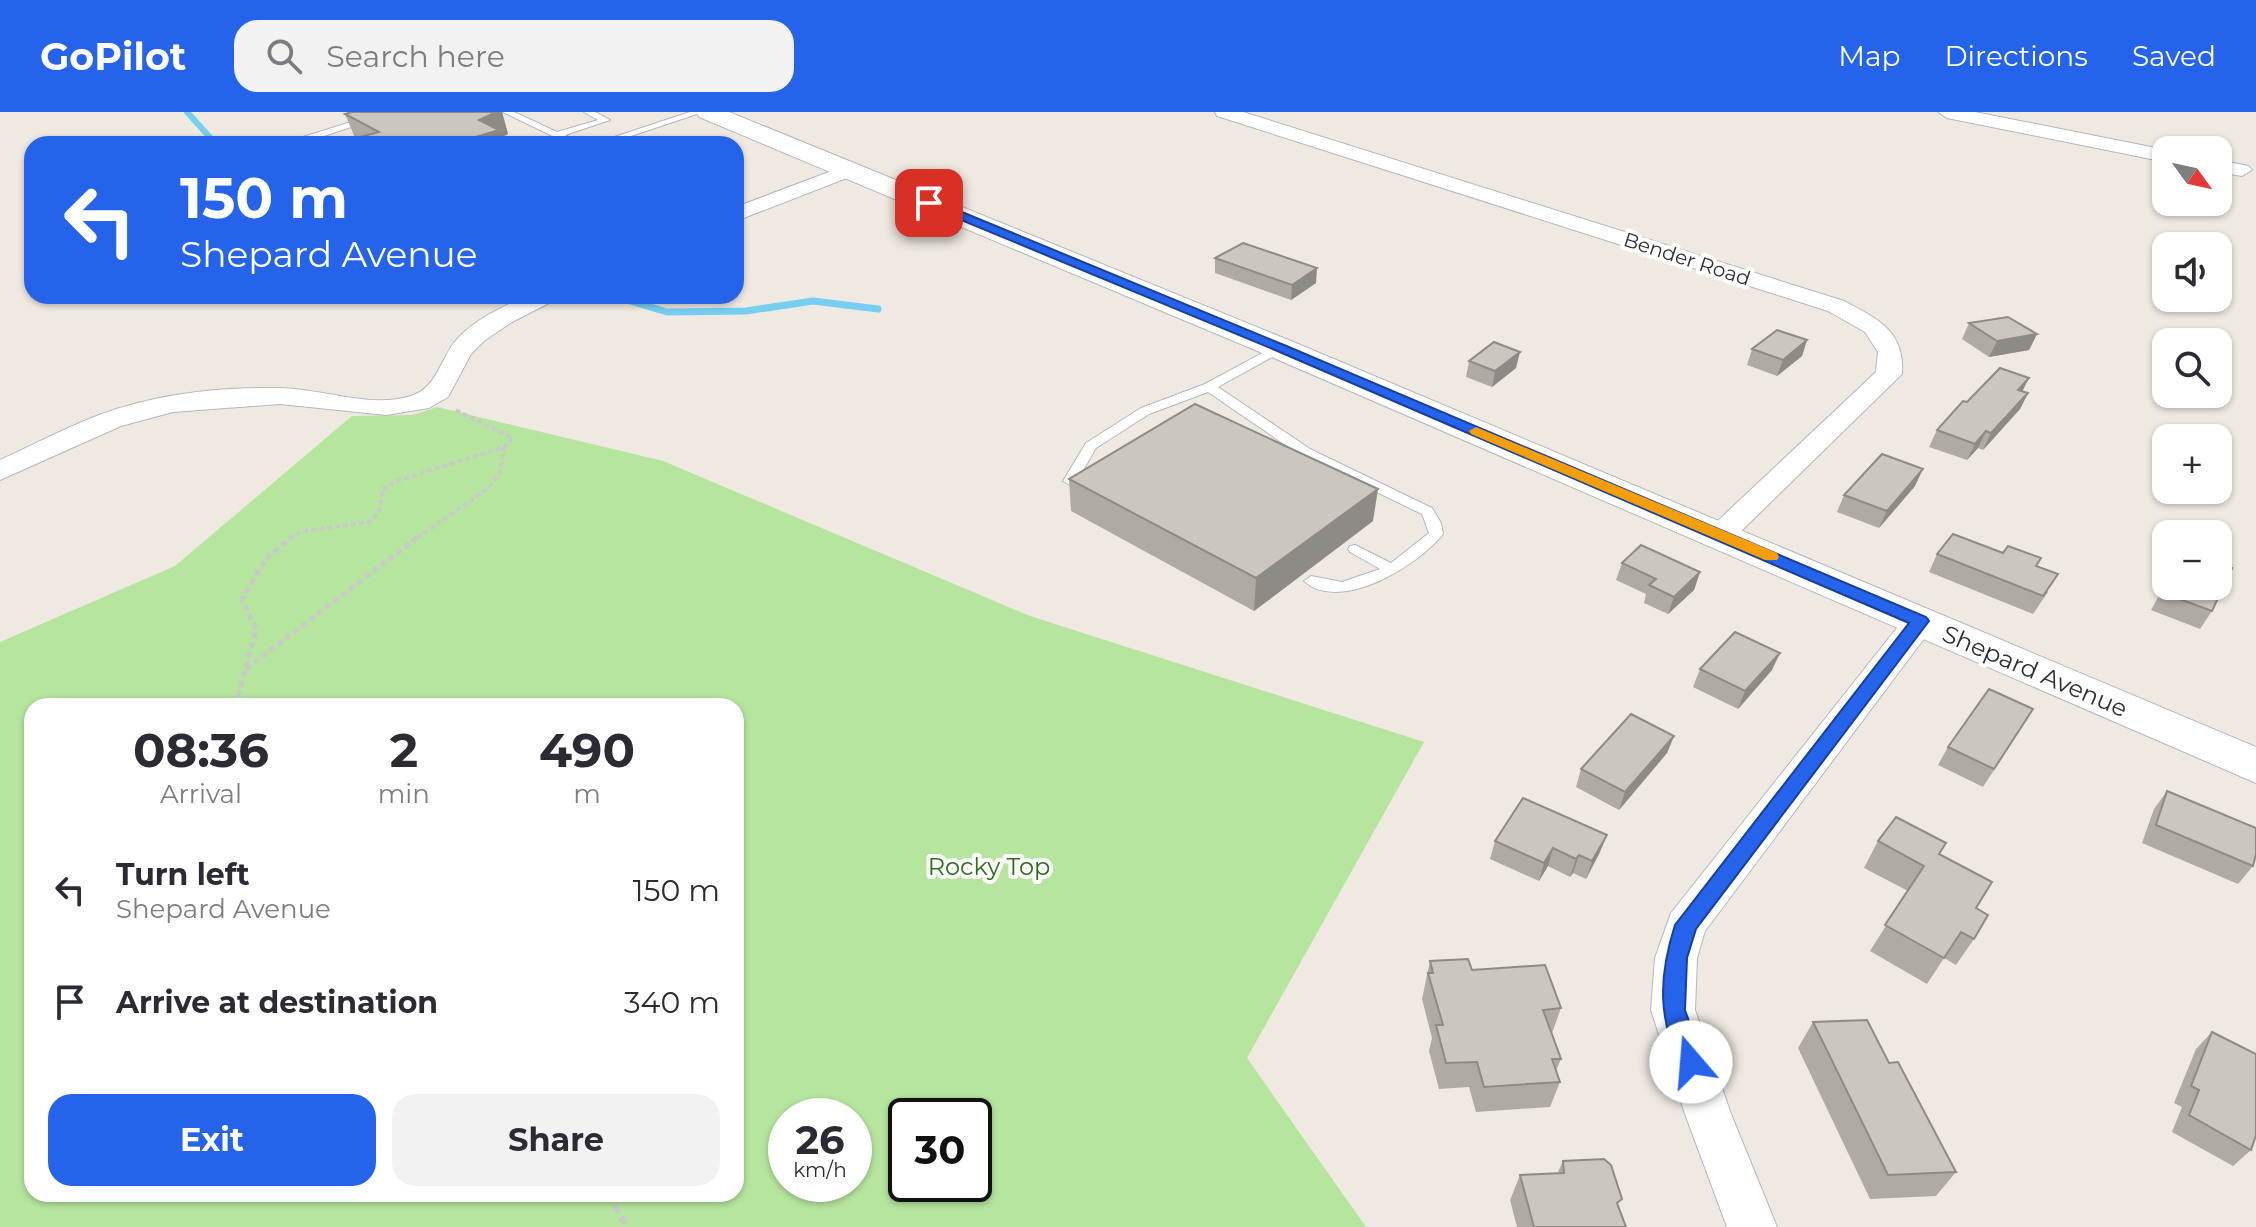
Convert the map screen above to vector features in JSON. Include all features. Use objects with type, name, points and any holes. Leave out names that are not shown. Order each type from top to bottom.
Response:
[{"type":"main road","name":"Shepard Avenue","points":[[708,112],[1279,348],[2256,766]]},
{"type":"street","name":"Bender Road","points":[[1224,112],[1836,306],[1874,327],[1891,352],[1889,374],[1720,535]]},
{"type":"street","points":[[1947,112],[2152,153]]},
{"type":"street","points":[[2232,168],[2242,170]]},
{"type":"street","points":[[744,212],[850,170]]},
{"type":"street","points":[[0,471],[112,420],[163,407],[253,397],[305,397],[395,406],[430,398],[444,389],[455,359],[469,340],[530,304]]},
{"type":"street","points":[[1752,1227],[1708,1114],[1673,1010],[1676,958],[1686,925],[1920,621]]},
{"type":"lane","points":[[312,136],[392,112]]},
{"type":"lane","points":[[507,112],[556,135],[606,120],[588,112]]},
{"type":"lane","points":[[623,136],[699,112]]},
{"type":"lane","points":[[1070,481],[1091,446],[1145,411],[1209,387],[1279,348]]},
{"type":"lane","points":[[1209,387],[1305,452],[1427,511],[1434,523],[1436,534],[1427,546],[1359,584],[1341,587],[1311,581]]},
{"type":"lane","points":[[1355,549],[1390,568]]},
{"type":"path","points":[[246,669],[441,519],[487,489],[500,473],[504,447],[512,436],[430,398]]},
{"type":"path","points":[[238,698],[256,629],[242,600],[270,554],[301,532],[370,524],[380,515],[384,502],[382,489],[397,481],[504,447]]},
{"type":"path","points":[[613,1202],[626,1227]]},
{"type":"green space","name":"Rocky Top","points":[[437,407],[663,461],[1030,616],[1424,742],[1247,1058],[1366,1227],[0,1227],[0,642],[175,566],[352,416],[413,415]]},
{"type":"building","points":[[496,112],[479,120],[499,130],[479,136],[364,136],[379,132],[345,114]]},
{"type":"building","points":[[1243,243],[1317,268],[1292,285],[1215,258]]},
{"type":"building","points":[[2008,317],[2037,334],[1997,341],[1969,323]]},
{"type":"building","points":[[1777,330],[1807,340],[1783,360],[1752,349]]},
{"type":"building","points":[[1494,342],[1520,352],[1495,371],[1469,361]]},
{"type":"building","points":[[2000,368],[2029,378],[2018,390],[2028,393],[1991,433],[1986,431],[1975,444],[1937,430],[1963,401],[1967,402]]},
{"type":"building","points":[[1195,404],[1378,489],[1256,578],[1069,479]]},
{"type":"building","points":[[1882,454],[1923,469],[1887,511],[1844,495]]},
{"type":"building","points":[[1953,534],[2003,553],[2008,546],[2041,558],[2036,566],[2058,574],[2043,596],[1937,554]]},
{"type":"building","points":[[1641,545],[1700,572],[1674,597],[1649,585],[1656,579],[1622,563]]},
{"type":"building","points":[[2182,600],[2217,600],[2212,611]]},
{"type":"building","points":[[1735,632],[1780,653],[1745,691],[1700,669]]},
{"type":"building","points":[[1989,689],[2033,709],[1994,769],[1948,747]]},
{"type":"building","points":[[1631,714],[1674,736],[1625,792],[1581,769]]},
{"type":"building","points":[[2167,791],[2256,828],[2253,866],[2156,825]]},
{"type":"building","points":[[1523,798],[1607,835],[1592,861],[1579,855],[1576,859],[1553,848],[1544,863],[1495,841]]},
{"type":"building","points":[[1896,817],[1946,843],[1939,854],[1992,882],[1976,908],[1988,915],[1974,939],[1961,932],[1944,958],[1885,925],[1924,866],[1878,841]]},
{"type":"building","points":[[1468,959],[1472,970],[1545,965],[1561,1008],[1543,1010],[1561,1059],[1552,1059],[1560,1082],[1484,1087],[1477,1062],[1446,1063],[1436,1025],[1443,1025],[1428,973],[1433,973],[1430,961]]},
{"type":"building","points":[[1867,1020],[1889,1063],[1898,1062],[1956,1172],[1888,1175],[1813,1022]]},
{"type":"building","points":[[2212,1032],[2256,1054],[2256,1135],[2251,1150],[2189,1115],[2199,1090],[2191,1086]]},
{"type":"building","points":[[1604,1159],[1611,1165],[1622,1199],[1617,1203],[1626,1227],[1534,1227],[1520,1175],[1564,1173],[1563,1161]]},
{"type":"waterway","points":[[187,112],[209,136]]},
{"type":"waterway","points":[[640,304],[667,312],[746,311],[813,301],[878,309]]},
{"type":"slow traffic","points":[[1476,431],[1771,557]]},
{"type":"route","points":[[929,203],[1279,348],[1920,621],[1686,925],[1676,958],[1673,1010],[1691,1062]]}]
